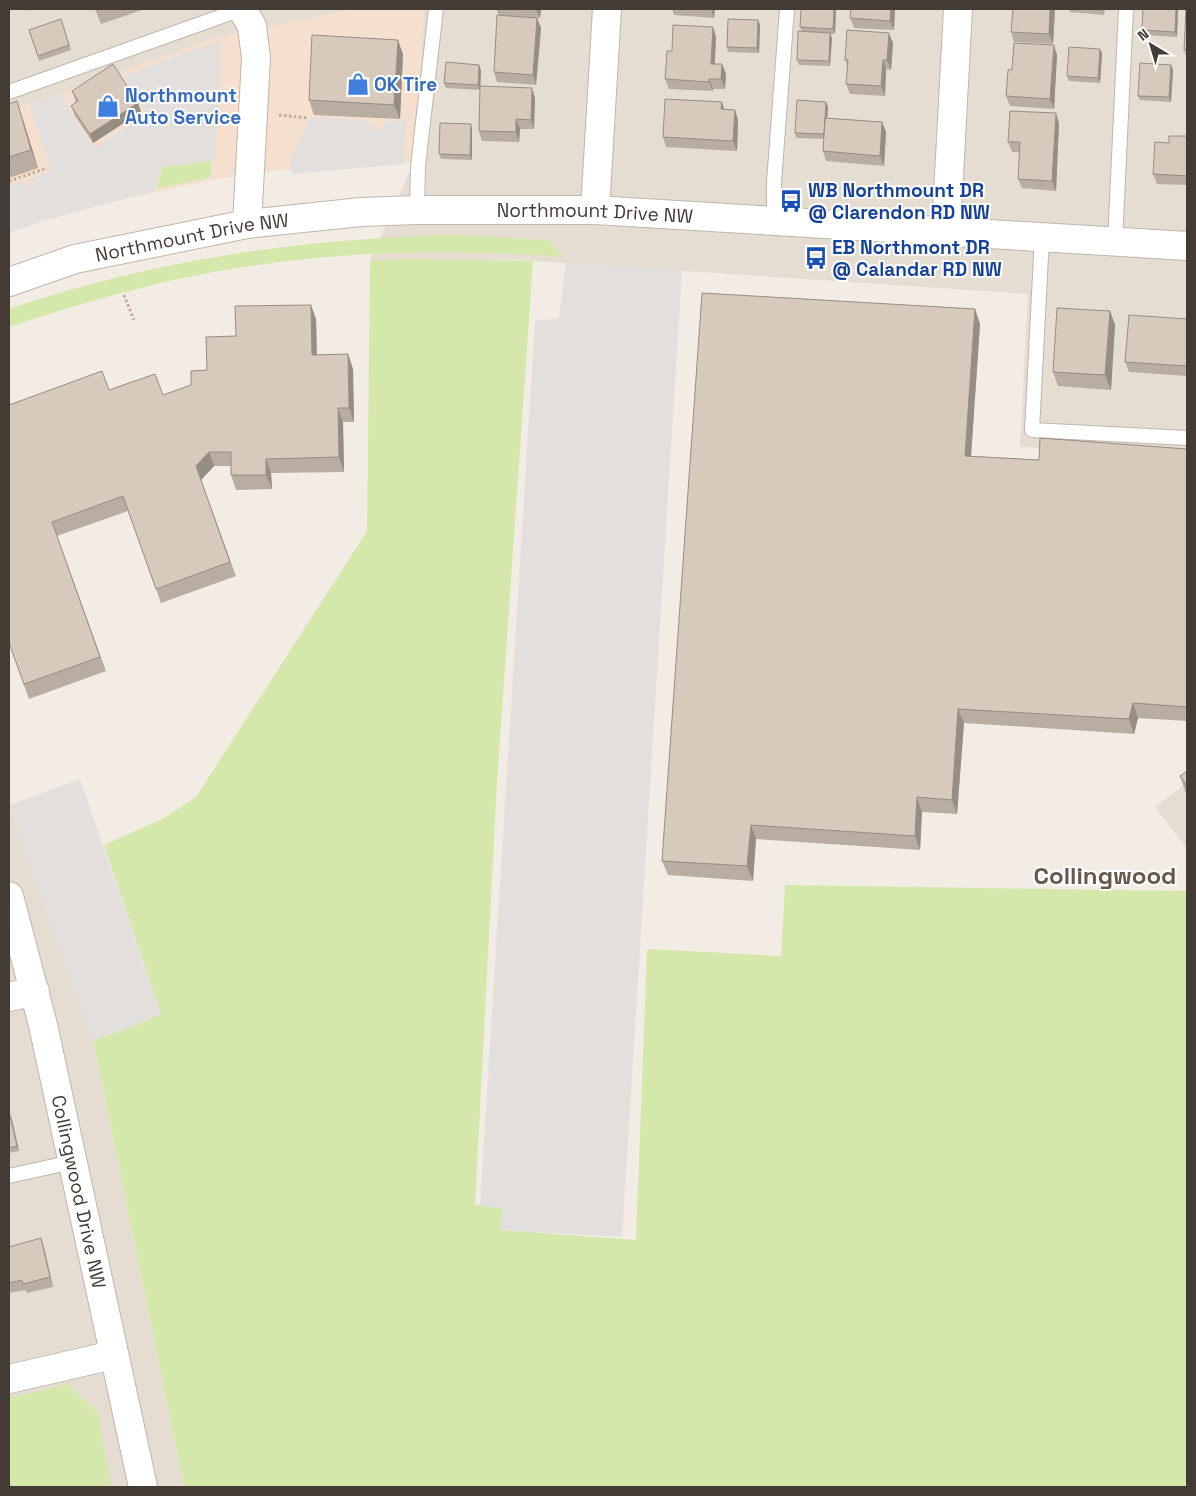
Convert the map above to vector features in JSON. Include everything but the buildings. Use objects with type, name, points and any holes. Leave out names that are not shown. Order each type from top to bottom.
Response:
[{"type":"street","points":[[242,9],[252,26],[256,58],[247,224]]},
{"type":"street","points":[[595,210],[607,9]]},
{"type":"street","points":[[946,231],[958,9]]},
{"type":"street","name":"Northmount Drive NW","points":[[9,282],[75,260],[247,224],[360,212],[416,210],[595,210],[1187,246]]},
{"type":"street","name":"Collingwood Drive NW","points":[[9,896],[22,994],[72,1162],[143,1487]]},
{"type":"street","points":[[9,1379],[113,1356]]},
{"type":"lane","points":[[9,92],[242,9]]},
{"type":"lane","points":[[416,210],[418,166],[436,9]]},
{"type":"lane","points":[[774,222],[774,182],[787,9]]},
{"type":"lane","points":[[1114,242],[1126,9]]},
{"type":"lane","points":[[1042,237],[1032,430],[1187,438]]},
{"type":"lane","points":[[9,1176],[72,1162]]},
{"type":"path","points":[[273,115],[308,118]]},
{"type":"path","points":[[9,180],[47,168]]},
{"type":"path","points":[[124,295],[134,320]]},
{"type":"shaded area","points":[[9,9],[355,9],[216,38],[9,111]]},
{"type":"shaded area","points":[[355,9],[424,9],[414,162],[281,170],[211,180],[89,207],[9,231],[9,111],[216,38]]},
{"type":"shaded area","points":[[424,9],[1187,9],[1187,456],[1020,447],[1028,294],[519,260],[370,261],[414,162]]},
{"type":"shaded area","points":[[219,41],[221,66],[215,160],[163,167],[154,191],[46,220],[9,233],[9,185],[22,181],[35,191],[32,178],[51,171],[29,105],[62,94],[73,116],[94,148],[146,114],[123,76]]},
{"type":"shaded area","points":[[310,117],[365,120],[378,132],[387,121],[406,121],[404,164],[292,174],[290,163]]},
{"type":"shaded area","points":[[566,263],[682,270],[622,1237],[501,1230],[502,1208],[480,1206],[535,321],[559,318]]},
{"type":"shaded area","points":[[80,779],[161,1014],[121,1031],[93,1040],[9,805]]},
{"type":"shaded area","points":[[1187,783],[1187,849],[1155,807]]},
{"type":"shaded area","points":[[9,805],[93,1040],[184,1487],[9,1487]]},
{"type":"green space","points":[[211,160],[211,177],[156,189],[163,167]]},
{"type":"green space","points":[[451,235],[549,240],[563,257],[468,252],[420,252],[325,257],[277,262],[161,283],[95,300],[9,327],[9,309],[117,277],[172,265],[282,247],[338,241]]},
{"type":"green space","points":[[405,259],[533,261],[497,783],[475,1205],[502,1208],[501,1230],[636,1240],[647,949],[781,956],[785,885],[1187,891],[1187,1487],[184,1487],[93,1040],[121,1031],[161,1014],[104,845],[164,818],[196,797],[367,531],[370,261]]},
{"type":"green space","points":[[67,1384],[98,1412],[111,1487],[9,1487],[9,1398]]},
{"type":"place","name":"OK Tire","points":[[358,84]]},
{"type":"place","name":"Northmount Auto Service","points":[[108,106]]},
{"type":"place","name":"WB Northmount DR @ Clarendon RD NW","points":[[791,201]]},
{"type":"place","name":"EB Northmont DR @ Calandar RD NW","points":[[816,258]]},
{"type":"district","name":"Collingwood","points":[[1105,875]]}]
